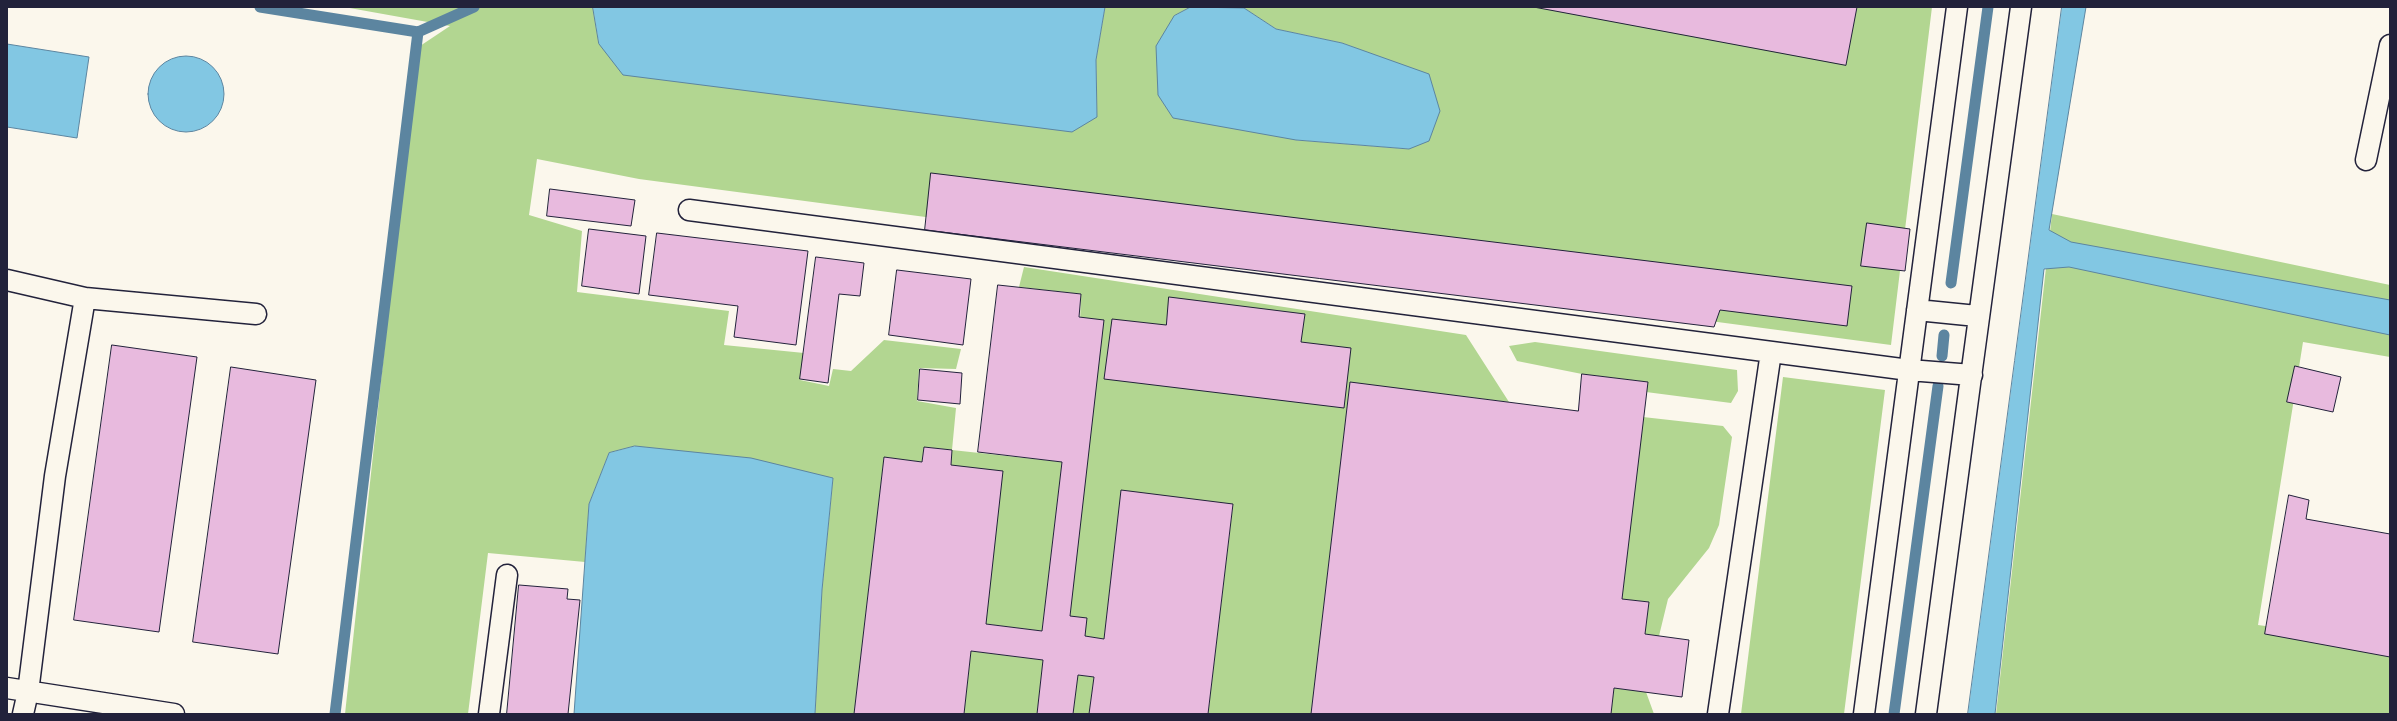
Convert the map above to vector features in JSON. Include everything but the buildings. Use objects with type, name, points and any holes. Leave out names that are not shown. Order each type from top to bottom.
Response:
[{"type":"lane","points":[[1864,714],[1957,7]]},
{"type":"lane","points":[[1926,714],[1972,374],[1977,316],[2021,7]]},
{"type":"lane","points":[[2366,160],[2390,44]]},
{"type":"lane","points":[[689,210],[1909,370],[1972,374]]},
{"type":"lane","points":[[7,280],[85,298],[256,314]]},
{"type":"lane","points":[[23,714],[28,692],[55,476],[85,298]]},
{"type":"lane","points":[[1917,310],[1977,316]]},
{"type":"lane","points":[[1718,714],[1771,352]]},
{"type":"lane","points":[[489,714],[507,575]]},
{"type":"lane","points":[[7,688],[174,714]]},
{"type":"green space","points":[[344,7],[593,7],[599,44],[1097,117],[1096,60],[1105,7],[1191,7],[1174,16],[1296,140],[1409,149],[1381,58],[1342,43],[1276,29],[1244,8],[1226,7],[1932,7],[1891,345],[639,179],[537,159],[529,215],[582,231],[577,292],[729,311],[724,345],[804,353],[800,380],[829,386],[833,369],[851,371],[884,340],[961,349],[956,369],[919,368],[917,401],[956,408],[952,450],[924,447],[922,462],[884,457],[854,714],[815,714],[822,590],[833,478],[635,446],[609,453],[589,504],[585,562],[488,553],[468,714],[345,714],[417,48],[450,26]]},
{"type":"green space","points":[[2052,214],[2390,285],[2390,357],[2303,342],[2258,625],[2390,643],[2390,714],[1996,714]]},
{"type":"green space","points":[[1024,267],[1466,335],[1509,402],[1350,383],[1311,714],[1208,714],[1233,505],[1121,491],[1104,639],[1085,636],[1070,616],[1081,294],[1019,287]]},
{"type":"green space","points":[[1535,342],[1737,370],[1738,391],[1731,403],[1646,392],[1647,382],[1582,374],[1517,361],[1509,346]]},
{"type":"green space","points":[[1783,377],[1885,390],[1844,714],[1741,714]]},
{"type":"green space","points":[[1643,417],[1723,426],[1732,437],[1719,525],[1709,548],[1668,599],[1659,636],[1645,634],[1649,602],[1622,599]]},
{"type":"green space","points":[[952,450],[1062,462],[1042,631],[986,624],[951,465]]},
{"type":"green space","points":[[971,651],[1043,660],[1037,714],[964,714]]},
{"type":"green space","points":[[1078,675],[1094,677],[1089,714],[1073,714]]},
{"type":"green space","points":[[1614,688],[1646,692],[1654,714],[1611,714]]},
{"type":"water","points":[[593,7],[1105,7],[1096,60],[1097,117],[1072,132],[623,75],[599,44]]},
{"type":"water","points":[[1191,7],[1244,8],[1276,29],[1342,43],[1429,74],[1440,111],[1429,141],[1409,149],[1296,140],[1173,118],[1158,95],[1156,46],[1174,16]]},
{"type":"water","points":[[2062,7],[2086,7],[2049,230],[2071,242],[2390,300],[2390,335],[2069,267],[2044,269],[1995,714],[1968,714]]},
{"type":"water","points":[[7,44],[89,57],[77,138],[7,127]]},
{"type":"water","points":[[186,56],[200,59],[213,67],[221,80],[224,94],[221,108],[213,121],[200,129],[186,132],[172,129],[159,121],[151,108],[148,94],[151,80],[159,67],[172,59]]},
{"type":"water","points":[[635,446],[751,458],[833,478],[822,590],[815,714],[574,714],[589,504],[609,453]]},
{"type":"waterway","points":[[260,7],[418,32]]},
{"type":"waterway","points":[[335,714],[418,32],[474,7]]},
{"type":"waterway","points":[[1951,283],[1988,7]]},
{"type":"waterway","points":[[1942,356],[1944,335]]},
{"type":"waterway","points":[[1894,714],[1938,386]]}]
